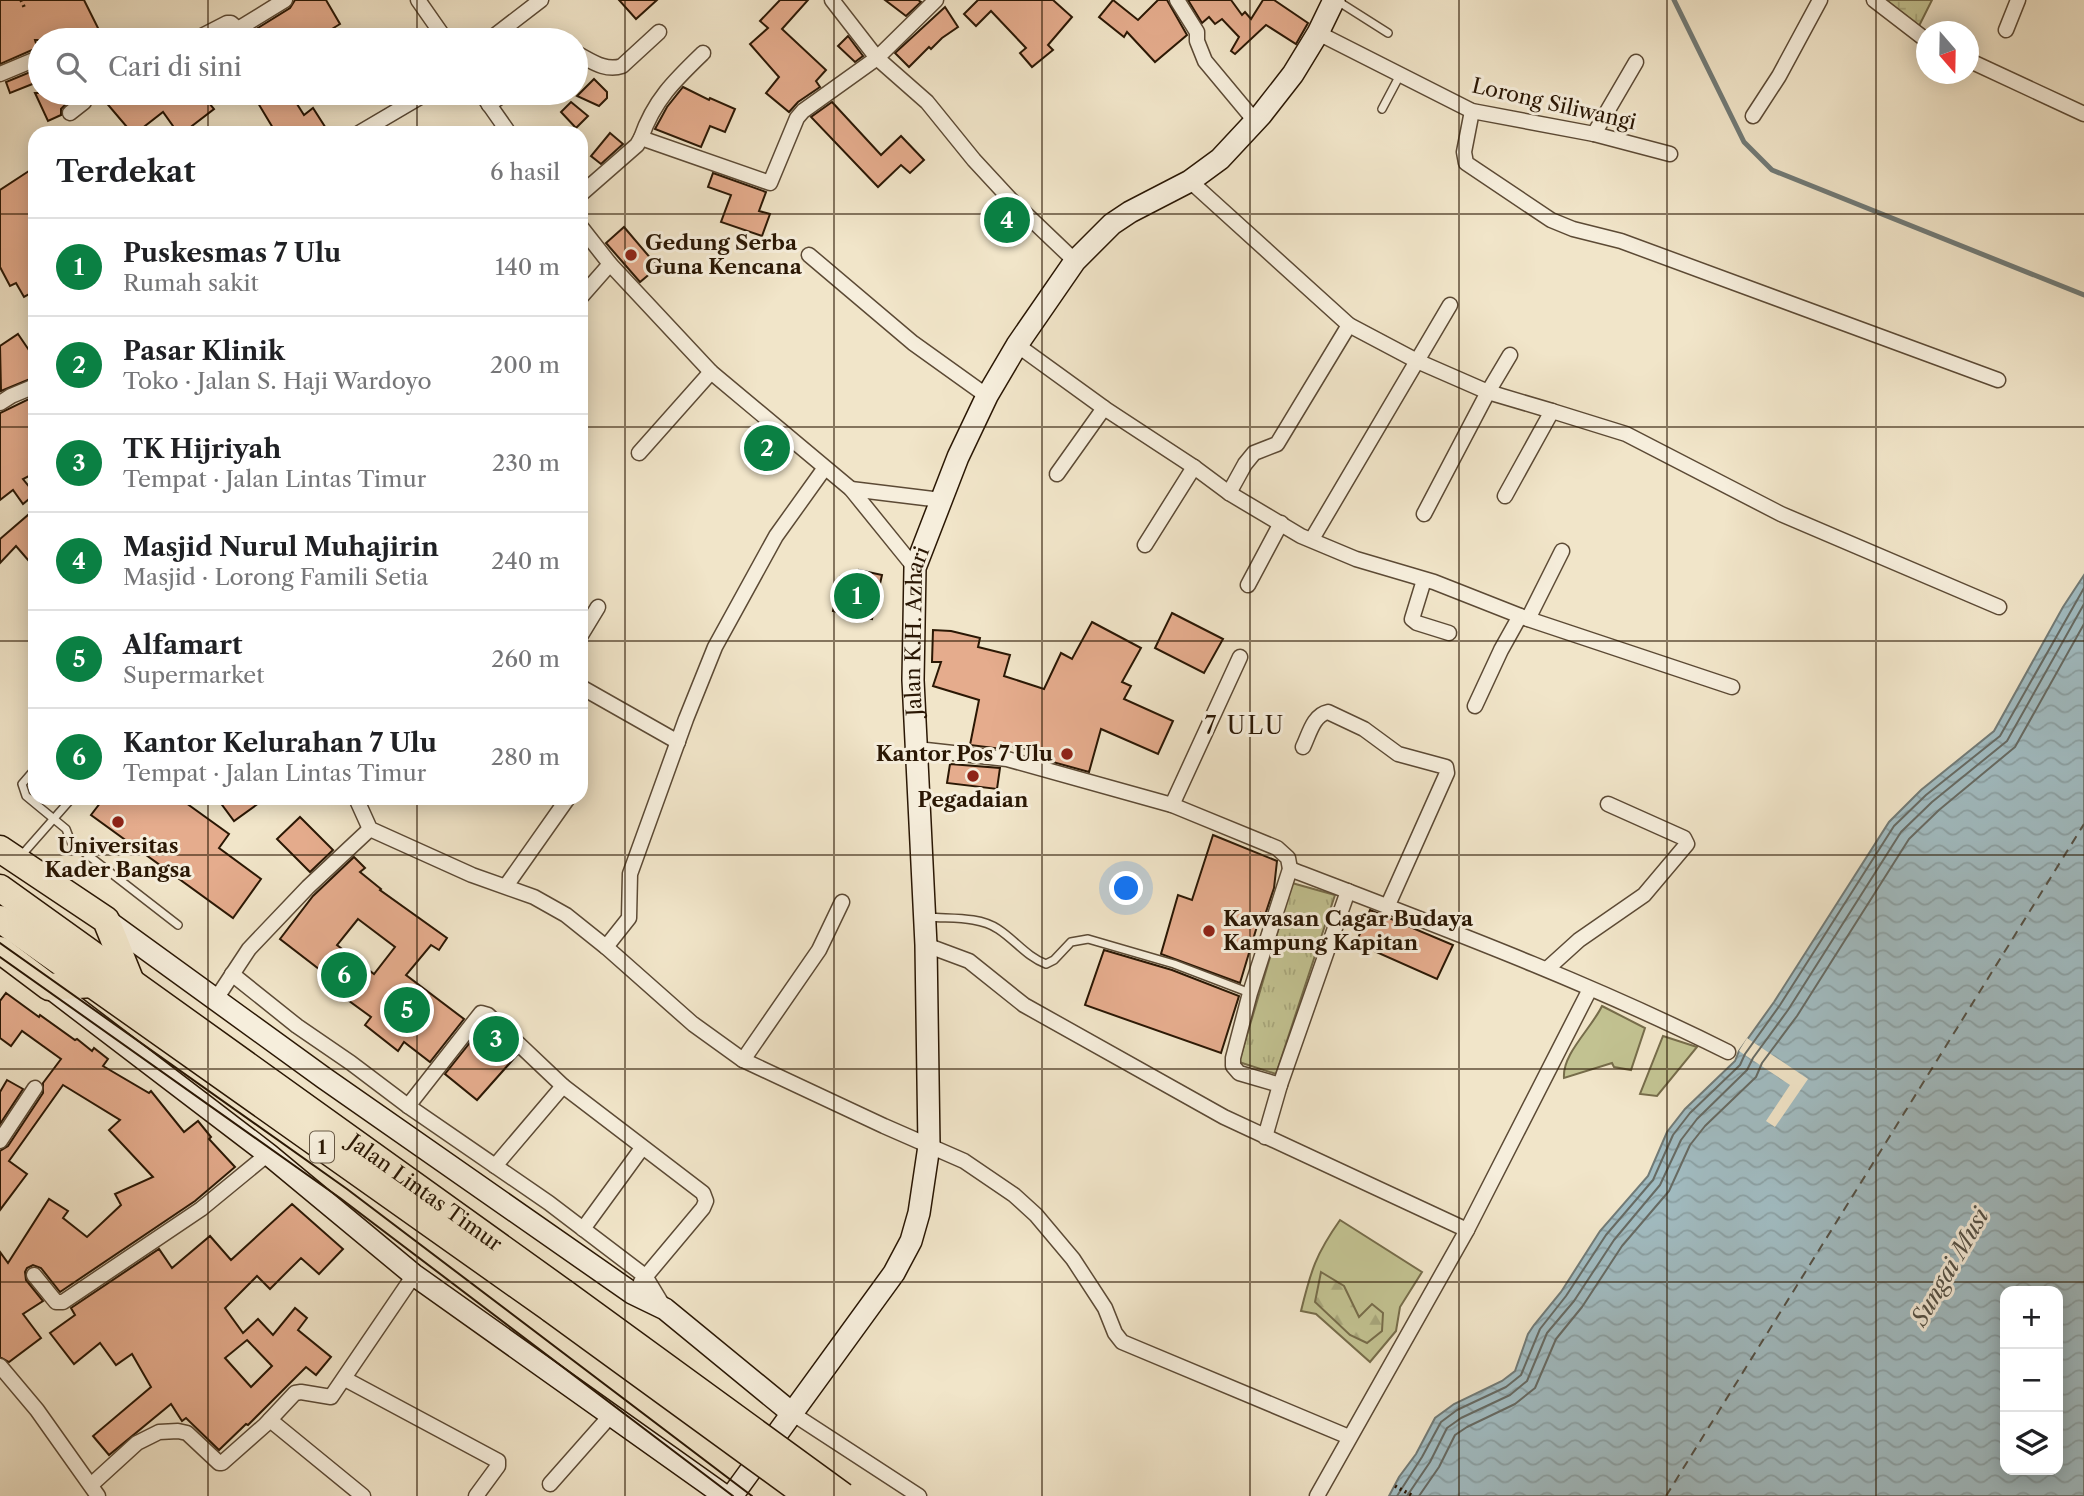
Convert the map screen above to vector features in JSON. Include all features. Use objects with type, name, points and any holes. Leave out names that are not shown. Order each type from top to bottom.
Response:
[{"type":"highway","points":[[9,855],[106,920],[131,982]]},
{"type":"highway","name":"Jalan Lintas Timur","points":[[0,888],[131,982],[557,1301],[808,1496]]},
{"type":"highway","name":"Jalan Lintas Timur","points":[[0,919],[843,1496]]},
{"type":"highway","points":[[0,950],[48,987],[92,984]]},
{"type":"street","points":[[240,28],[285,0]]},
{"type":"street","points":[[418,0],[438,28]]},
{"type":"street","points":[[505,28],[541,0]]},
{"type":"street","points":[[832,0],[877,58],[927,102],[1011,200],[1075,261]]},
{"type":"street","points":[[641,138],[769,183],[797,118],[803,111],[877,58],[936,0]]},
{"type":"street","points":[[1177,0],[1197,32],[1197,41],[1205,61],[1255,121]]},
{"type":"street","name":"Jalan K.H. Azhari","points":[[732,1496],[894,1273],[911,1241],[919,1213],[929,1146],[926,945],[913,680],[915,568],[958,457],[987,396],[1017,345],[1075,261],[1096,238],[1121,218],[1205,170],[1255,121],[1293,74],[1334,0]]},
{"type":"street","points":[[1753,116],[1779,76],[1820,0]]},
{"type":"street","points":[[1874,0],[1916,32]]},
{"type":"street","points":[[2006,30],[2018,0]]},
{"type":"street","points":[[217,28],[231,23],[237,28]]},
{"type":"street","points":[[588,59],[606,68],[615,69],[622,66],[659,32]]},
{"type":"street","name":"Lorong Siliwangi","points":[[1318,33],[1472,111],[1594,134],[1670,154]]},
{"type":"street","points":[[588,188],[637,145],[655,106],[668,88],[703,53]]},
{"type":"street","points":[[0,74],[28,62]]},
{"type":"street","points":[[1594,134],[1636,62]]},
{"type":"street","points":[[1979,65],[2084,114]]},
{"type":"street","points":[[70,113],[80,105]]},
{"type":"street","points":[[371,126],[407,105]]},
{"type":"street","points":[[489,105],[501,126]]},
{"type":"street","points":[[1472,111],[1464,152],[1466,163],[1551,220],[1573,229],[1621,241],[1998,380]]},
{"type":"street","points":[[1205,170],[1349,325],[1417,361],[1488,391],[1626,434],[1781,514],[1999,607]]},
{"type":"street","points":[[588,236],[610,264],[711,372],[851,489],[915,568]]},
{"type":"street","points":[[809,255],[913,343],[987,396]]},
{"type":"street","points":[[588,289],[610,264]]},
{"type":"street","points":[[1312,539],[1450,304]]},
{"type":"street","points":[[1229,493],[1254,453],[1276,444],[1349,325]]},
{"type":"street","points":[[1017,345],[1229,493],[1312,539],[1356,559],[1732,687]]},
{"type":"street","points":[[1424,514],[1488,391],[1510,355]]},
{"type":"street","points":[[639,453],[711,372]]},
{"type":"street","points":[[0,403],[28,389]]},
{"type":"street","points":[[1057,474],[1104,408]]},
{"type":"street","points":[[1505,496],[1552,411]]},
{"type":"street","points":[[1145,545],[1194,467]]},
{"type":"street","points":[[606,947],[629,918],[630,874],[715,647],[776,536],[824,469]]},
{"type":"street","points":[[851,489],[941,500]]},
{"type":"street","points":[[1248,585],[1281,523]]},
{"type":"street","points":[[1475,706],[1500,650],[1524,617],[1562,551]]},
{"type":"street","points":[[1424,580],[1412,619],[1449,633]]},
{"type":"street","points":[[588,623],[598,607]]},
{"type":"street","points":[[1172,805],[1240,657]]},
{"type":"street","points":[[588,691],[678,742]]},
{"type":"street","points":[[1303,747],[1316,719],[1322,713],[1328,712],[1364,729],[1398,754],[1446,767],[1447,773],[1385,904]]},
{"type":"street","points":[[917,749],[1007,760],[1172,805],[1278,848],[1288,858],[1290,869],[1250,993],[1233,1066],[1239,1073],[1280,1085]]},
{"type":"street","points":[[1548,969],[1579,940],[1644,895],[1687,844],[1684,838],[1608,804]]},
{"type":"street","points":[[358,805],[366,833]]},
{"type":"street","points":[[506,886],[563,805]]},
{"type":"street","points":[[216,999],[249,949],[307,887],[366,833]]},
{"type":"street","points":[[366,833],[534,897],[566,915],[693,1024],[743,1060],[968,1163],[1014,1195],[1036,1215],[1073,1259],[1105,1308],[1115,1333],[1122,1342],[1349,1437]]},
{"type":"street","points":[[1290,869],[1548,969],[1728,1052]]},
{"type":"street","points":[[1265,1137],[1280,1085],[1348,891]]},
{"type":"street","points":[[743,1060],[819,950],[842,902]]},
{"type":"street","points":[[106,920],[632,1293],[665,1309],[793,1414],[919,1496]]},
{"type":"street","points":[[926,945],[969,961],[1024,1005],[1202,1106],[1467,1230]]},
{"type":"street","points":[[232,974],[296,1026],[583,1228],[645,1276],[665,1309]]},
{"type":"street","points":[[48,987],[268,1154],[414,1275],[725,1496]]},
{"type":"street","points":[[1317,1496],[1467,1230],[1589,991]]},
{"type":"street","points":[[408,1106],[481,1013],[488,1015],[563,1086],[703,1193],[703,1208],[632,1293]]},
{"type":"street","points":[[495,1166],[563,1086]]},
{"type":"street","points":[[0,1141],[35,1088]]},
{"type":"street","points":[[583,1228],[642,1148]]},
{"type":"street","points":[[34,1275],[56,1302],[63,1302],[201,1209],[268,1154]]},
{"type":"street","points":[[0,1366],[37,1410],[94,1490],[137,1443],[154,1433],[187,1433],[221,1463],[297,1392],[330,1398],[414,1275]]},
{"type":"street","points":[[345,1379],[498,1461],[498,1466],[476,1496]]},
{"type":"street","points":[[550,1484],[611,1415]]},
{"type":"street","points":[[270,1420],[363,1496]]},
{"type":"lane","points":[[1334,0],[1388,33]]},
{"type":"lane","points":[[1382,109],[1400,75]]},
{"type":"lane","points":[[28,777],[22,784],[28,798]]},
{"type":"lane","points":[[38,805],[66,829],[71,842],[178,925]]},
{"type":"lane","points":[[9,855],[55,818],[66,805]]},
{"type":"lane","points":[[924,916],[981,920],[997,928],[1036,960],[1046,964],[1054,960],[1071,942],[1088,939],[1174,964],[1250,993]]},
{"type":"path","points":[[21,0],[25,9]]},
{"type":"path","points":[[1395,1486],[1413,1496]]},
{"type":"green space","points":[[1886,0],[1932,0],[1922,21],[1916,21],[1916,24]]},
{"type":"green space","points":[[1292,883],[1335,895],[1276,1074],[1239,1062]]},
{"type":"green space","points":[[1602,1006],[1645,1028],[1631,1070],[1614,1067],[1612,1063],[1564,1078],[1572,1051]]},
{"type":"green space","points":[[1663,1036],[1697,1047],[1657,1096],[1640,1094]]},
{"type":"green space","points":[[1340,1220],[1422,1272],[1400,1307],[1396,1331],[1370,1362],[1316,1314],[1301,1311],[1315,1263]]},
{"type":"green space","points":[[1321,1272],[1344,1286],[1359,1317],[1372,1304],[1383,1313],[1382,1331],[1367,1343],[1350,1335],[1315,1302]]},
{"type":"water","name":"Sungai Musi","points":[[2084,575],[2084,1496],[1389,1496],[1435,1418],[1454,1404],[1502,1381],[1515,1371],[1528,1334],[1534,1325],[1561,1292],[1600,1231],[1648,1176],[1667,1132],[1685,1109],[1735,1061],[1889,822],[1921,790],[1994,731],[2063,607]]},
{"type":"pier","points":[[1747,1038],[1808,1079],[1775,1127],[1766,1121],[1790,1085],[1739,1051]]},
{"type":"building","points":[[0,0],[84,0],[98,28],[28,28],[28,52],[0,64]]},
{"type":"building","points":[[295,0],[326,0],[340,24],[334,28],[258,28],[290,8]]},
{"type":"building","points":[[619,0],[657,0],[636,19]]},
{"type":"building","points":[[780,0],[808,0],[782,29],[826,70],[816,81],[820,87],[798,102],[789,112],[766,93],[779,77],[750,44],[768,28],[760,21]]},
{"type":"building","points":[[885,0],[918,0],[921,2],[906,16]]},
{"type":"building","points":[[978,0],[1053,0],[1072,17],[1048,45],[1053,50],[1032,67],[1020,53],[1026,48],[991,11],[976,26],[964,14]]},
{"type":"building","points":[[1113,0],[1138,20],[1158,0],[1167,0],[1187,35],[1155,62],[1127,32],[1124,37],[1099,17]]},
{"type":"building","points":[[1188,0],[1231,0],[1242,15],[1245,12],[1251,19],[1263,0],[1274,0],[1308,23],[1296,44],[1266,25],[1235,54],[1231,51],[1239,37],[1222,19],[1215,24],[1209,17],[1202,23]]},
{"type":"building","points":[[945,7],[958,27],[931,49],[929,47],[909,67],[895,53]]},
{"type":"building","points":[[848,36],[863,56],[855,62],[838,46]]},
{"type":"building","points":[[28,73],[28,86],[10,93],[6,82]]},
{"type":"building","points":[[594,79],[607,92],[607,98],[599,106],[588,101],[588,85]]},
{"type":"building","points":[[683,87],[735,109],[725,132],[710,126],[701,147],[655,129],[667,107]]},
{"type":"building","points":[[832,102],[881,155],[901,136],[924,160],[910,173],[901,165],[878,187],[811,117]]},
{"type":"building","points":[[41,105],[65,105],[61,109],[61,115],[48,121]]},
{"type":"building","points":[[108,105],[211,105],[214,109],[192,126],[173,126],[163,112],[145,126],[126,126]]},
{"type":"building","points":[[259,105],[298,105],[304,115],[313,108],[325,126],[272,126]]},
{"type":"building","points":[[568,105],[575,105],[588,116],[578,126],[574,126],[561,112]]},
{"type":"building","points":[[610,133],[623,144],[601,164],[591,156]]},
{"type":"building","points":[[28,172],[28,295],[24,297],[16,283],[10,286],[0,267],[0,190]]},
{"type":"building","points":[[713,173],[766,192],[759,211],[770,214],[762,236],[721,222],[731,195],[708,187]]},
{"type":"building","points":[[999,202],[1024,226],[1013,240],[986,218]]},
{"type":"building","name":"Gedung Serba Guna Kencana","points":[[624,227],[658,267],[640,282],[606,243]]},
{"type":"building","points":[[18,334],[28,349],[28,380],[1,391],[0,346]]},
{"type":"building","points":[[28,399],[28,476],[23,479],[28,485],[28,500],[23,504],[13,490],[0,500],[0,413]]},
{"type":"building","points":[[28,515],[28,560],[16,546],[0,563],[0,539]]},
{"type":"building","points":[[859,570],[882,575],[872,619],[833,611],[840,577],[857,581]]},
{"type":"building","points":[[1172,613],[1223,639],[1204,673],[1155,648]]},
{"type":"building","points":[[1092,622],[1141,648],[1122,682],[1131,686],[1124,699],[1173,721],[1158,754],[1101,729],[1089,772],[1042,759],[1044,753],[1003,744],[1002,749],[970,745],[979,700],[933,686],[941,662],[932,662],[933,630],[980,638],[978,647],[1010,655],[1004,676],[1044,689],[1061,653],[1072,659]]},
{"type":"building","name":"Pegadaian","points":[[950,764],[1000,768],[997,789],[947,783]]},
{"type":"building","points":[[99,805],[189,805],[229,834],[219,848],[261,879],[233,918],[91,815]]},
{"type":"building","points":[[222,805],[256,805],[234,821]]},
{"type":"building","points":[[300,817],[333,850],[310,872],[277,839]]},
{"type":"building","points":[[1213,835],[1277,861],[1274,888],[1265,915],[1261,913],[1240,983],[1161,954],[1178,895],[1192,900]]},
{"type":"building","points":[[354,857],[365,868],[360,872],[380,890],[447,938],[439,950],[431,945],[406,975],[464,1019],[430,1062],[404,1042],[398,1051],[365,1025],[371,1017],[319,979],[324,973],[280,939],[313,896]],"holes":[[[358,919],[395,947],[374,974],[337,945]]]},
{"type":"building","points":[[1370,910],[1453,945],[1437,979],[1356,943]]},
{"type":"building","points":[[1104,950],[1172,970],[1239,996],[1221,1053],[1085,1005]]},
{"type":"building","points":[[6,993],[92,1051],[94,1048],[108,1059],[103,1066],[149,1093],[151,1091],[184,1132],[198,1121],[211,1137],[209,1139],[235,1167],[195,1201],[60,1292],[41,1268],[33,1265],[27,1268],[26,1280],[43,1301],[23,1314],[41,1338],[9,1362],[0,1357],[0,1252],[8,1263],[49,1199],[68,1211],[63,1218],[87,1237],[121,1205],[115,1194],[153,1177],[109,1130],[120,1120],[63,1085],[9,1161],[27,1174],[0,1210],[0,1151],[8,1146],[43,1093],[43,1083],[61,1059],[22,1031],[11,1046],[0,1038],[0,1001]]},
{"type":"building","points":[[484,1025],[517,1055],[477,1100],[445,1074]]},
{"type":"building","points":[[7,1080],[23,1089],[0,1124],[0,1092]]},
{"type":"building","points":[[292,1204],[343,1249],[319,1274],[301,1258],[270,1289],[257,1276],[225,1308],[243,1333],[258,1319],[273,1335],[295,1308],[307,1318],[298,1330],[331,1357],[316,1375],[306,1367],[219,1450],[186,1418],[182,1421],[171,1404],[109,1455],[93,1436],[151,1387],[132,1354],[116,1365],[100,1343],[74,1364],[50,1333],[75,1315],[71,1308],[159,1249],[172,1268],[210,1236],[231,1260]],"holes":[[[247,1340],[272,1366],[251,1387],[225,1358]]]},
{"type":"waterway","points":[[1674,0],[1744,142],[1772,170],[2084,295]]},
{"type":"ferry route","points":[[1666,1496],[2084,824]]},
{"type":"tram line","points":[[0,943],[347,1189],[752,1496]]},
{"type":"tram line","points":[[0,957],[340,1198],[733,1496]]},
{"type":"place","name":"Masjid Nurul Muhajirin","points":[[1007,220]]},
{"type":"place","name":"Gedung Serba Guna Kencana","points":[[631,255]]},
{"type":"place","name":"Pasar Klinik","points":[[767,448]]},
{"type":"place","name":"Puskesmas 7 Ulu","points":[[857,596]]},
{"type":"place","name":"Kantor Pos 7 Ulu","points":[[1067,754]]},
{"type":"place","name":"Pegadaian","points":[[973,776]]},
{"type":"place","name":"Universitas Kader Bangsa","points":[[118,822]]},
{"type":"place","name":"Kawasan Cagar Budaya Kampung Kapitan","points":[[1209,931]]},
{"type":"place","name":"Kantor Kelurahan 7 Ulu","points":[[344,975]]},
{"type":"place","name":"Alfamart","points":[[407,1010]]},
{"type":"place","name":"TK Hijriyah","points":[[496,1039]]},
{"type":"district","name":"7 ULU","points":[[1245,726]]}]
